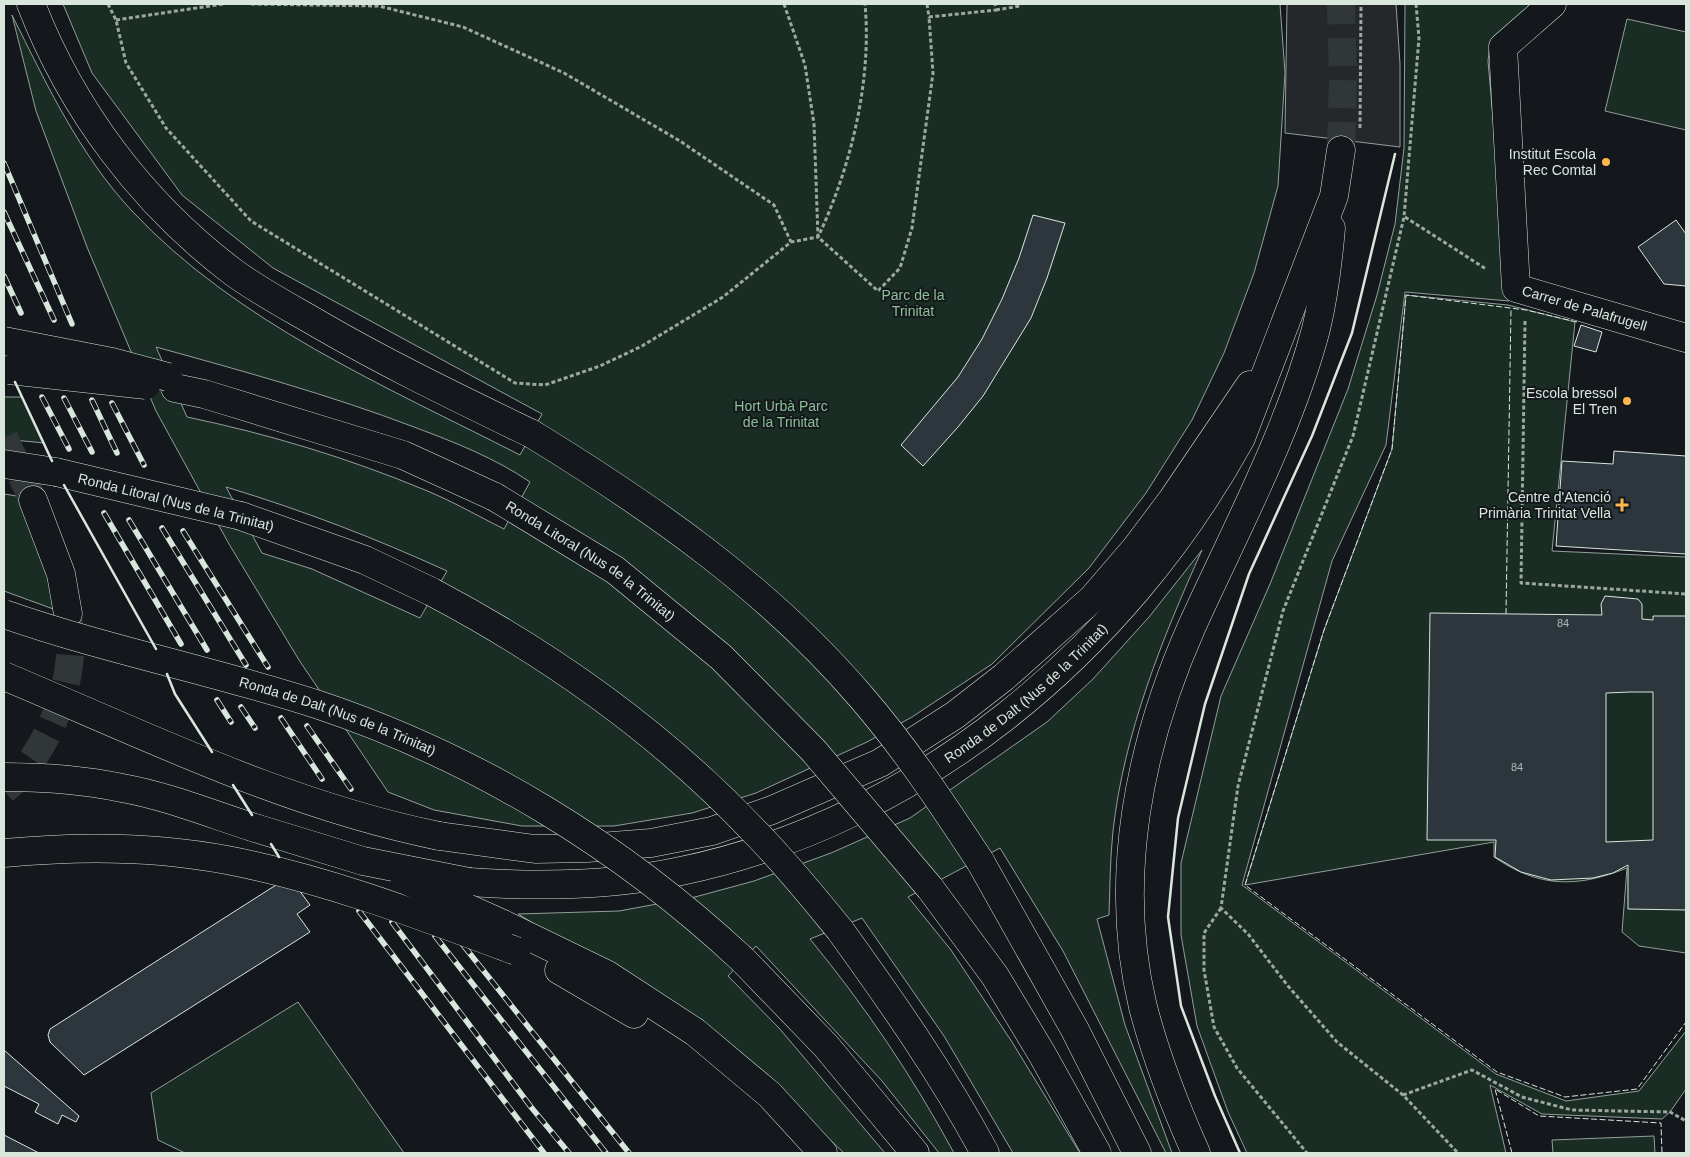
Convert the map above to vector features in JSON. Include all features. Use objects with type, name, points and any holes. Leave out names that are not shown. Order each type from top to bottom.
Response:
[{"type":"main road","points":[[31,4],[59,66],[91,122],[133,178],[193,237],[234,272],[285,305],[430,384],[532,434],[616,485],[697,543],[741,579],[787,621],[862,698],[925,778],[980,861],[1075,1030],[1137,1153]]},
{"type":"main road","name":"Carrer de Palafrugell","points":[[1552,4],[1503,47],[1516,288],[1686,338]]},
{"type":"main road","points":[[4,676],[271,788],[327,808],[393,827],[439,836],[535,849],[587,848],[651,843],[712,831],[772,810],[880,764],[954,715],[1004,677],[1093,598],[1136,548],[1172,500],[1274,349],[1334,196],[1350,143]]},
{"type":"main road","points":[[1196,1153],[1178,1113],[1143,1006],[1134,951],[1130,899],[1133,832],[1140,784],[1153,731],[1169,682],[1283,423],[1316,330],[1326,282],[1334,196]]},
{"type":"main road","points":[[4,341],[112,362],[172,383]]},
{"type":"main road","name":"Ronda de Dalt (Nus de la Trinitat)","points":[[4,777],[82,782],[123,788],[176,802],[363,862],[469,882],[520,886],[576,885],[680,872],[735,858],[796,838],[842,819],[905,786],[1018,706],[1076,654],[1141,586],[1187,526],[1241,438],[1274,349]]},
{"type":"main road","points":[[7,370],[172,383]]},
{"type":"main road","name":"Ronda Litoral (Nus de la Trinitat)","points":[[172,383],[403,456],[495,497],[615,570],[721,657],[813,750],[930,888],[995,976],[1042,1054],[1097,1153]]},
{"type":"main road","name":"Ronda Litoral (Nus de la Trinitat)","points":[[4,464],[56,472],[241,516],[356,557],[432,592],[488,622],[537,652],[631,718],[673,753],[753,829],[840,930],[901,1016],[955,1100],[985,1153]]},
{"type":"main road","points":[[33,500],[61,574],[68,614]]},
{"type":"main road","name":"Ronda de Dalt (Nus de la Trinitat)","points":[[4,614],[66,635],[215,674],[319,705],[374,725],[468,767],[542,808],[620,858],[667,894],[742,960],[826,1046],[916,1153]]},
{"type":"main road","points":[[4,690],[127,728]]},
{"type":"main road","points":[[4,853],[126,849],[225,860],[321,883],[516,951],[558,970],[600,993],[742,1082],[770,1095]]},
{"type":"main road","points":[[363,862],[503,924],[606,974],[695,1032],[770,1095],[823,1153]]},
{"type":"path","points":[[108,4],[116,20],[126,63],[166,128],[251,221],[515,383],[545,384],[600,366],[642,346],[722,297],[791,242],[818,237]]},
{"type":"path","points":[[116,20],[223,4]]},
{"type":"path","points":[[251,4],[379,6],[464,27],[564,73],[680,141],[774,205],[791,242]]},
{"type":"path","points":[[784,4],[805,65],[814,124],[818,237],[878,291],[900,268],[912,228],[933,73],[927,4]]},
{"type":"path","points":[[818,237],[832,208],[859,109],[864,64],[865,4]]},
{"type":"path","points":[[995,4],[996,10]]},
{"type":"path","points":[[928,18],[996,10],[1020,6],[1020,4]]},
{"type":"path","points":[[1350,143],[1361,4]]},
{"type":"path","points":[[1307,1153],[1237,1068],[1214,1027],[1204,970],[1204,933],[1221,908],[1238,786],[1283,611],[1353,436],[1404,216],[1419,38],[1416,4]]},
{"type":"path","points":[[1404,216],[1516,288],[1526,310],[1521,583],[1686,594]]},
{"type":"path","points":[[1221,908],[1248,934],[1288,986],[1337,1042],[1402,1095],[1458,1153]]},
{"type":"path","points":[[1402,1095],[1472,1070],[1522,1097],[1572,1110],[1670,1112],[1686,1121]]},
{"type":"green space","name":"Parc de la Trinitat","points":[[63,4],[1280,4],[1285,73],[1278,186],[1254,273],[1224,353],[1192,420],[1146,493],[1089,568],[992,664],[912,717],[867,742],[756,793],[692,813],[614,826],[522,826],[434,810],[388,792],[299,660],[229,544],[156,411],[87,247],[36,111],[12,15],[65,117],[113,189],[132,211],[173,251],[218,287],[265,319],[315,349],[417,404],[520,455],[542,414],[273,268],[182,195],[92,73]],"holes":[[[156,347],[286,384],[382,415],[474,451],[503,465],[530,482],[504,529],[435,494],[367,467],[278,439],[187,417]],[[226,487],[338,525],[447,571],[420,618],[312,569],[262,553]]]},
{"type":"green space","points":[[1405,4],[1534,4],[1490,44],[1488,61],[1509,301],[1405,292],[1386,445],[1332,561],[1242,885],[1496,1074],[1566,1101],[1639,1091],[1686,1031],[1686,1089],[1670,1112],[1662,1119],[1542,1114],[1490,1085],[1506,1153],[1247,1153],[1228,1112],[1197,1026],[1181,935],[1181,863],[1221,696],[1270,584],[1348,389],[1377,295],[1395,224],[1404,148]]},
{"type":"green space","points":[[1627,19],[1686,32],[1686,130],[1605,111]]},
{"type":"green space","points":[[1406,295],[1508,305],[1575,322],[1552,551],[1686,557],[1686,953],[1639,946],[1622,932],[1627,868],[1591,879],[1559,882],[1543,879],[1527,875],[1494,857],[1494,842],[1245,885],[1324,630],[1392,449]]},
{"type":"green space","points":[[4,397],[22,397],[44,443],[4,439]]},
{"type":"green space","points":[[4,494],[17,496],[40,552],[56,610],[4,591]]},
{"type":"green space","points":[[1202,550],[1159,652],[1135,722],[1118,794],[1113,831],[1109,915],[1097,919],[1125,1025],[1172,1153],[1166,1153],[1063,951],[1000,848],[908,897],[951,950],[1012,1042],[1080,1153],[1013,1153],[944,1036],[862,918],[810,939],[869,1016],[922,1097],[954,1153],[939,1153],[882,1081],[756,946],[728,976],[779,1028],[885,1153],[844,1153],[757,1071],[674,1008],[518,914],[619,911],[695,897],[754,881],[831,853],[910,818],[1047,722],[1093,679],[1149,617]]},
{"type":"green space","points":[[298,1002],[404,1153],[185,1153],[158,1140],[151,1093]]},
{"type":"green space","points":[[1654,1136],[1655,1153],[1553,1153],[1552,1140]]},
{"type":"shaded area","points":[[1287,4],[1396,4],[1400,64],[1400,147],[1285,133]]},
{"type":"building","points":[[1033,215],[1065,223],[1047,278],[1031,318],[983,396],[923,466],[901,445],[958,377],[982,339],[1002,299],[1019,258]]},
{"type":"building","points":[[1676,220],[1686,234],[1686,286],[1664,284],[1638,247]]},
{"type":"building","points":[[1581,325],[1602,332],[1596,352],[1574,346]]},
{"type":"building","name":"Centre d'Atenció Primària Trinitat Vella","points":[[1614,451],[1686,456],[1686,554],[1556,546],[1562,461],[1613,464]]},
{"type":"building","points":[[1605,596],[1638,599],[1642,604],[1642,619],[1653,620],[1653,616],[1686,616],[1686,910],[1628,909],[1628,865],[1613,873],[1593,878],[1551,880],[1521,872],[1495,857],[1496,840],[1427,840],[1430,613],[1602,615],[1601,604]],"holes":[[[1653,692],[1653,840],[1606,842],[1606,693]]]},
{"type":"building","points":[[276,885],[299,890],[310,905],[297,914],[310,932],[84,1075],[50,1042],[48,1035],[50,1029]]},
{"type":"building","points":[[4,1050],[79,1116],[76,1122],[62,1115],[58,1124],[35,1112],[39,1104],[4,1086]]},
{"type":"building","points":[[4,1135],[39,1153],[4,1153]]},
{"type":"tunnel","points":[[1341,4],[1343,77],[1341,150]]},
{"type":"tunnel","points":[[4,438],[33,500]]},
{"type":"tunnel","points":[[4,790],[29,764],[49,730],[57,711],[68,674],[70,656],[68,614]]},
{"type":"railway","points":[[4,163],[72,324]]},
{"type":"railway","points":[[4,212],[54,320]]},
{"type":"railway","points":[[4,276],[21,313]]},
{"type":"railway","points":[[42,397],[69,449]]},
{"type":"railway","points":[[64,398],[92,452]]},
{"type":"railway","points":[[92,400],[117,453]]},
{"type":"railway","points":[[112,403],[144,465]]},
{"type":"railway","points":[[104,513],[181,644]]},
{"type":"railway","points":[[129,520],[207,650]]},
{"type":"railway","points":[[162,528],[246,665]]},
{"type":"railway","points":[[183,531],[268,667]]},
{"type":"railway","points":[[217,700],[231,722]]},
{"type":"railway","points":[[241,707],[255,728]]},
{"type":"railway","points":[[281,718],[322,779]]},
{"type":"railway","points":[[307,726],[351,789]]},
{"type":"railway","points":[[359,911],[544,1153]]},
{"type":"railway","points":[[392,922],[531,1107],[569,1153]]},
{"type":"railway","points":[[435,936],[606,1153]]},
{"type":"railway","points":[[463,945],[629,1153]]},
{"type":"fence","points":[[1577,322],[1526,310],[1406,295],[1392,449],[1324,630],[1245,885],[1497,1072],[1565,1097],[1637,1089],[1686,1022]]},
{"type":"fence","points":[[1506,614],[1511,308]]},
{"type":"fence","points":[[1512,1153],[1495,1089],[1539,1116],[1661,1123],[1662,1153]]},
{"type":"wall","points":[[1240,1153],[1215,1096],[1181,1006],[1168,917],[1178,818],[1205,704],[1249,574],[1312,436],[1352,333],[1395,154]]},
{"type":"wall","points":[[15,382],[52,461]]},
{"type":"wall","points":[[64,485],[156,649]]},
{"type":"wall","points":[[167,674],[175,694],[212,752]]},
{"type":"wall","points":[[233,785],[252,815]]},
{"type":"wall","points":[[271,844],[279,857]]},
{"type":"place","name":"Institut Escola Rec Comtal","points":[[1606,162]]},
{"type":"place","name":"Escola bressol El Tren","points":[[1627,401]]},
{"type":"place","name":"Centre d'Atenció Primària Trinitat Vella","points":[[1622,505]]},
{"type":"park label","name":"Hort Urbà Parc de la Trinitat","points":[[781,414]]}]
